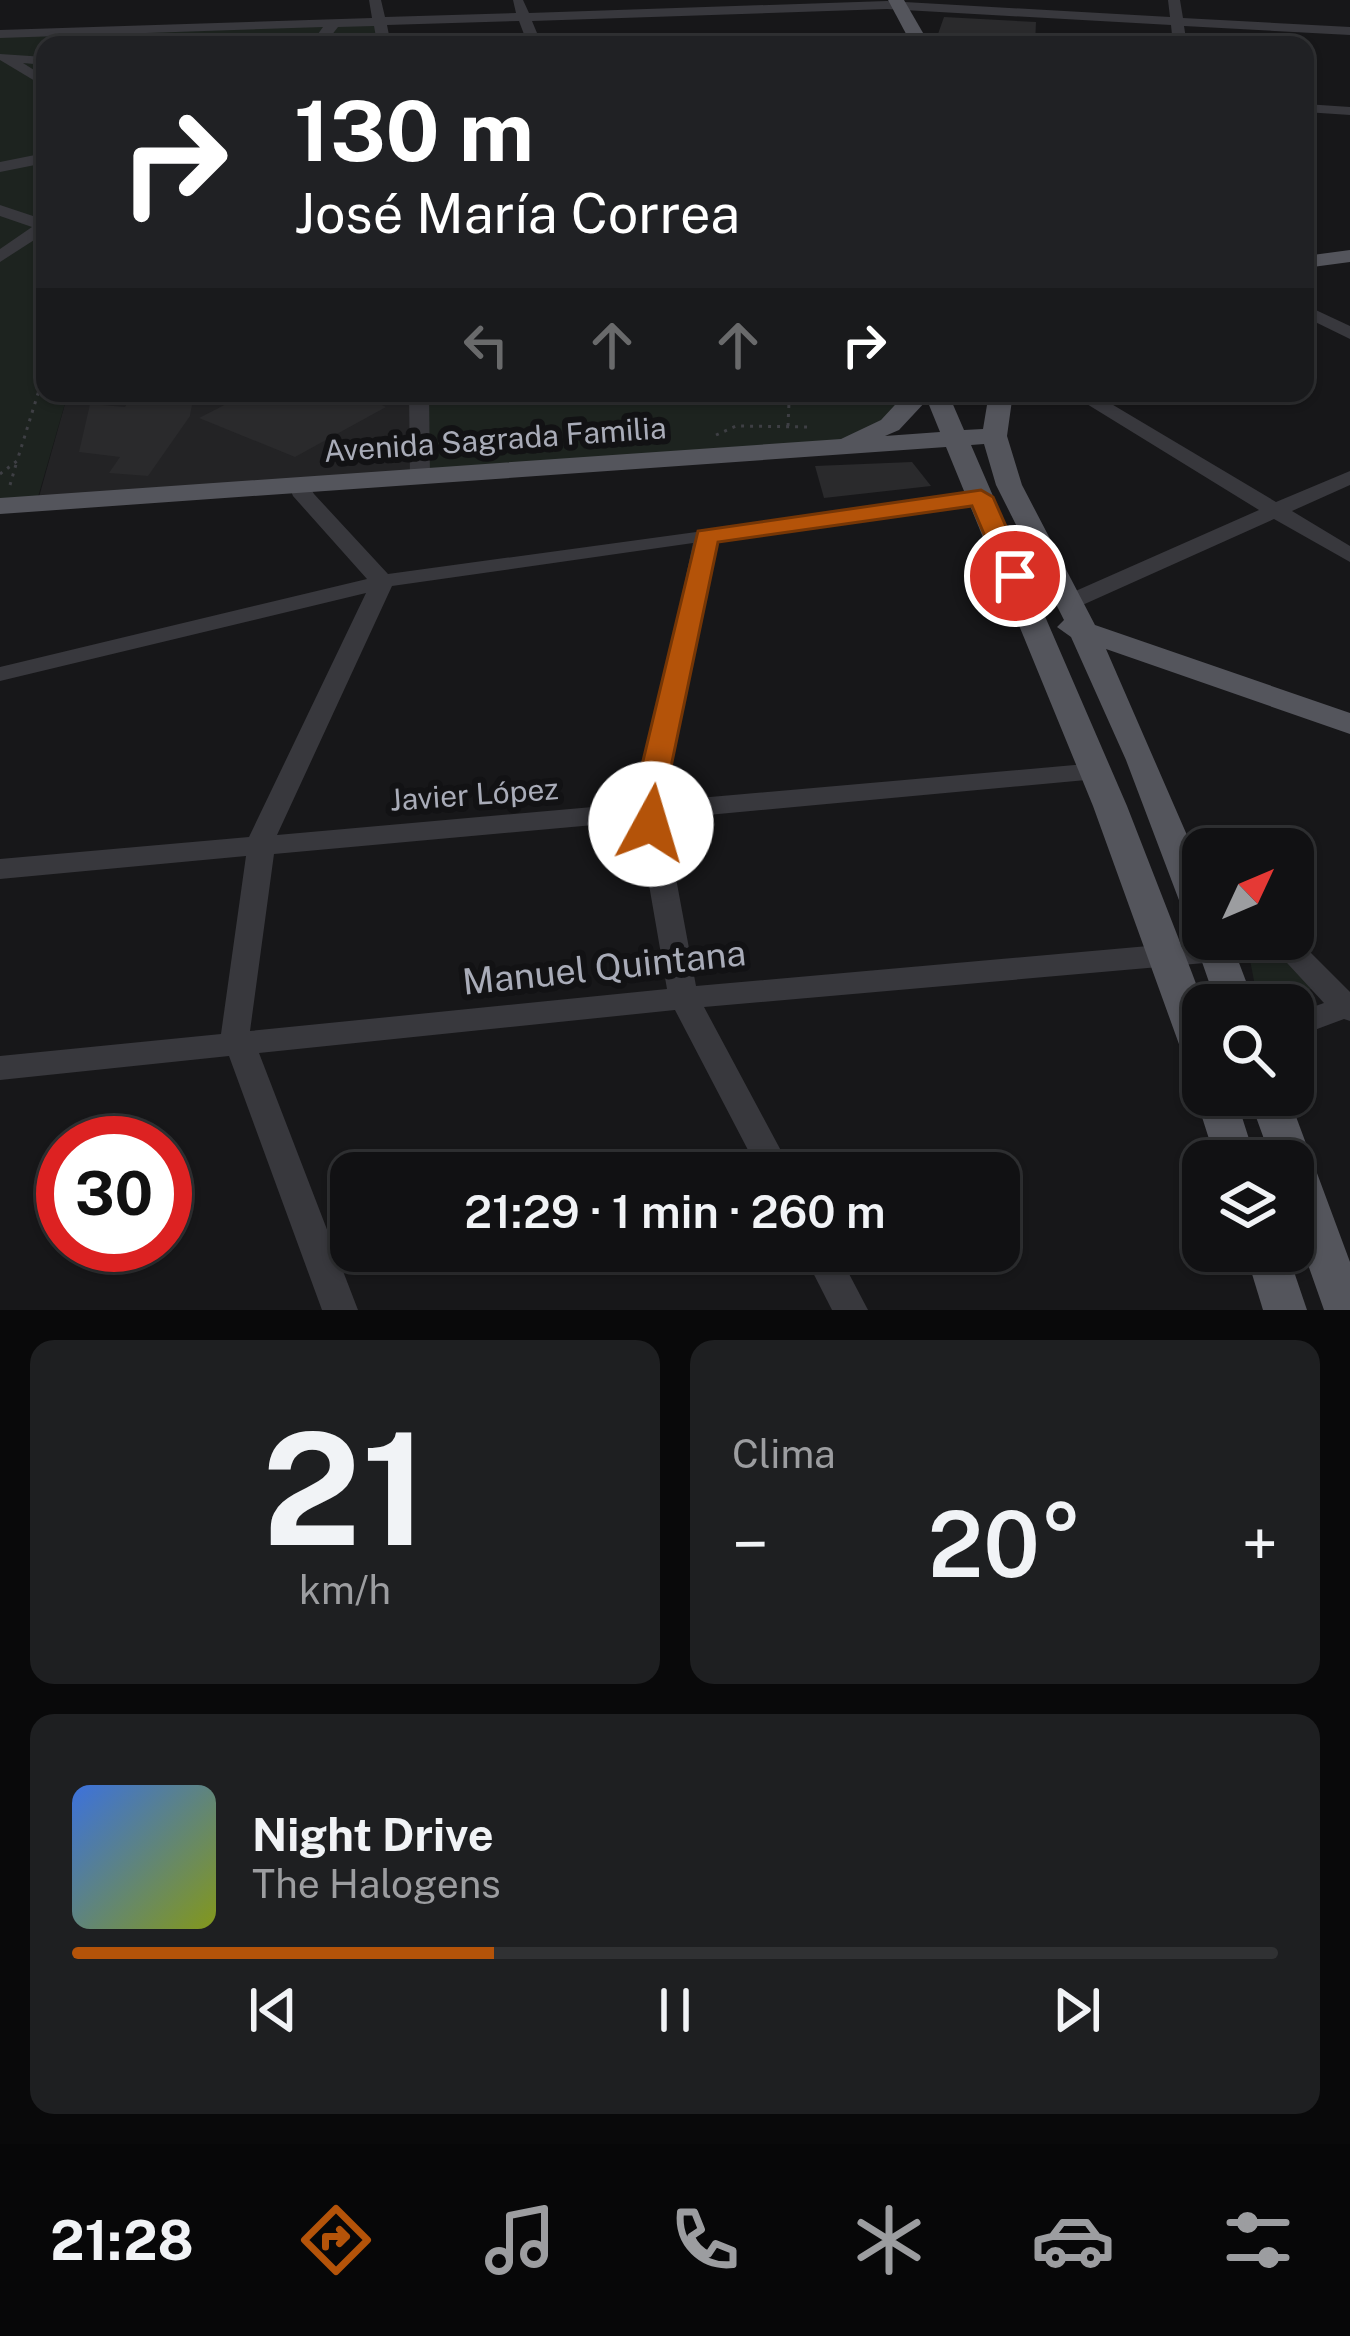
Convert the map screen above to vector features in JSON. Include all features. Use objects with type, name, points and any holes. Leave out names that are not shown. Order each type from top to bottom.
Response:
[{"type":"main road","points":[[897,3],[916,36]]},
{"type":"main road","points":[[1314,261],[1350,256]]},
{"type":"main road","points":[[1314,273],[1350,270]]},
{"type":"main road","points":[[788,451],[854,440],[890,425],[920,402]]},
{"type":"main road","points":[[934,402],[957,436],[1097,771],[1182,993]]},
{"type":"main road","points":[[957,436],[964,402]]},
{"type":"main road","points":[[1000,402],[994,436],[1009,484],[1077,616],[1182,844]]},
{"type":"main road","name":"Avenida Sagrada Familia","points":[[0,506],[994,436]]},
{"type":"main road","points":[[1032,615],[1077,616],[1350,724]]},
{"type":"main road","points":[[1314,1221],[1346,1310]]},
{"type":"main road","points":[[1272,1272],[1285,1310]]},
{"type":"street","points":[[375,0],[381,36]]},
{"type":"street","points":[[1174,0],[1179,36]]},
{"type":"street","points":[[0,34],[377,19],[520,7],[897,3],[1350,31]]},
{"type":"street","points":[[520,7],[531,36]]},
{"type":"street","points":[[324,36],[336,20]]},
{"type":"street","points":[[36,60],[4,57],[36,77]]},
{"type":"street","points":[[1314,109],[1350,111]]},
{"type":"street","points":[[0,167],[36,160]]},
{"type":"street","points":[[0,210],[36,223]]},
{"type":"street","points":[[0,261],[36,232]]},
{"type":"street","points":[[0,261],[36,246]]},
{"type":"street","points":[[1314,315],[1350,333]]},
{"type":"street","points":[[419,402],[420,478]]},
{"type":"street","points":[[1094,402],[1350,555]]},
{"type":"street","points":[[1077,616],[1274,510],[1350,476]]},
{"type":"street","points":[[300,486],[383,582]]},
{"type":"street","points":[[0,674],[383,582],[981,497]]},
{"type":"street","points":[[706,536],[652,786],[652,814],[684,998],[766,1152]]},
{"type":"street","points":[[340,1310],[236,1043],[259,844],[383,582]]},
{"type":"street","name":"Javier López","points":[[0,869],[1097,771]]},
{"type":"street","name":"Manuel Quintana","points":[[0,1068],[1182,951]]},
{"type":"street","points":[[1301,960],[1349,1007],[1314,1018]]},
{"type":"street","points":[[830,1272],[850,1310]]},
{"type":"path","points":[[0,474],[17,461],[36,399]]},
{"type":"path","points":[[788,451],[789,402]]},
{"type":"shaded area","points":[[377,19],[382,36],[36,36],[36,402],[65,402],[36,504],[0,506],[0,34]]},
{"type":"shaded area","points":[[65,402],[419,402],[420,477],[37,504]]},
{"type":"shaded area","points":[[419,402],[910,402],[890,425],[854,440],[420,477]]},
{"type":"shaded area","points":[[1250,960],[1289,960],[1320,987],[1314,988],[1314,984],[1255,984]]},
{"type":"building","points":[[944,17],[1036,22],[1035,36],[938,34]]},
{"type":"building","points":[[128,402],[192,402],[190,416],[148,476],[109,473],[120,457],[79,452],[90,404],[125,407]]},
{"type":"building","points":[[230,402],[375,402],[386,407],[295,457],[199,418]]},
{"type":"building","points":[[912,462],[931,486],[824,498],[815,466]]},
{"type":"route","points":[[651,824],[652,786],[706,536],[981,497],[1015,576]]}]
